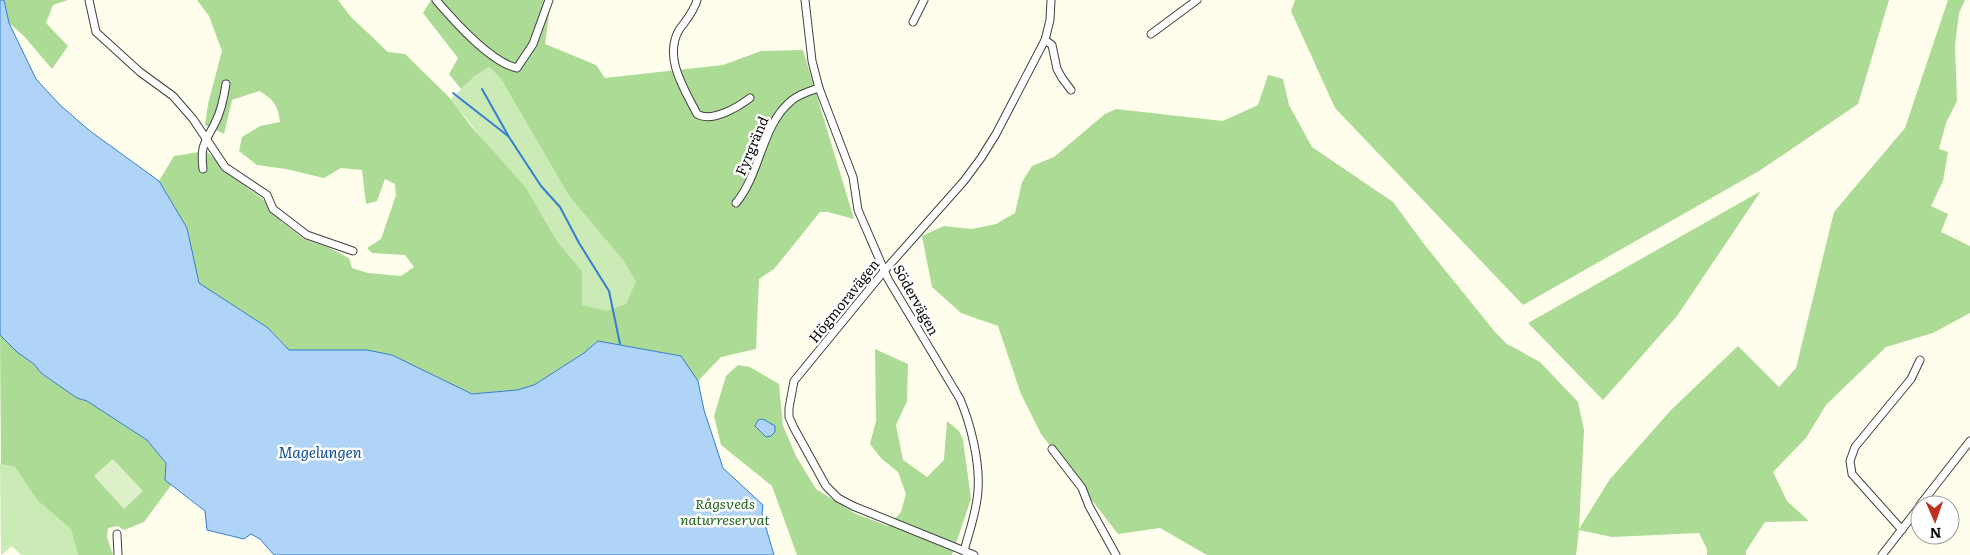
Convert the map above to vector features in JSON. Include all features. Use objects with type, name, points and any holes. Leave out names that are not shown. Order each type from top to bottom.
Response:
[{"type":"street","points":[[89,0],[96,32],[140,72],[173,96],[193,119],[225,166],[267,195],[273,209],[306,235],[353,251]]},
{"type":"street","points":[[436,0],[473,38],[506,66],[517,68],[533,44],[549,0]]},
{"type":"street","name":"Fyrgränd","points":[[697,0],[694,11],[674,41],[673,56],[674,67],[698,114],[706,117],[728,111],[750,98]]},
{"type":"street","name":"Södervägen","points":[[805,0],[811,53],[819,88],[852,177],[858,210],[888,279],[918,332],[960,399],[966,414],[979,489],[964,551]]},
{"type":"street","points":[[913,22],[924,0]]},
{"type":"street","name":"Högmoravägen","points":[[974,555],[853,506],[838,498],[826,486],[790,417],[789,408],[794,381],[885,270],[981,158],[996,134],[1044,40],[1050,20],[1051,0]]},
{"type":"street","points":[[1151,34],[1197,0]]},
{"type":"street","points":[[1044,40],[1052,46],[1057,69],[1071,90]]},
{"type":"street","points":[[203,169],[201,154],[205,138],[215,123],[226,84]]},
{"type":"street","name":"Fyrgränd","points":[[736,203],[746,191],[773,124],[780,112],[791,100],[819,88]]},
{"type":"street","points":[[1902,530],[1852,474],[1850,461],[1855,447],[1911,379],[1920,360]]},
{"type":"street","points":[[1928,495],[1970,441]]},
{"type":"street","points":[[1052,449],[1082,488],[1092,514],[1116,555]]},
{"type":"street","points":[[1882,555],[1910,519]]},
{"type":"street","points":[[117,534],[118,555]]},
{"type":"green space","points":[[4,0],[68,0],[53,5],[46,23],[68,46],[52,69],[24,36],[9,23]]},
{"type":"green space","points":[[197,0],[338,0],[351,17],[388,52],[405,54],[451,99],[470,125],[526,188],[557,241],[582,271],[582,305],[607,311],[626,304],[636,282],[623,260],[569,196],[501,79],[489,67],[475,76],[461,89],[449,74],[458,58],[423,13],[431,0],[551,0],[545,44],[596,65],[605,78],[723,65],[761,51],[803,50],[854,219],[828,212],[820,212],[774,269],[759,279],[756,349],[721,357],[698,381],[680,356],[598,341],[584,353],[534,385],[517,390],[471,394],[392,355],[367,350],[289,350],[268,328],[198,283],[187,228],[159,181],[174,156],[206,151],[264,200],[282,222],[304,239],[330,248],[349,258],[352,268],[368,273],[401,276],[414,267],[405,255],[372,253],[367,248],[381,239],[396,195],[395,184],[385,179],[377,201],[366,204],[362,170],[341,168],[324,178],[286,169],[257,165],[239,151],[242,137],[260,126],[280,122],[274,104],[259,91],[232,100],[224,134],[205,125],[208,104],[222,51],[209,16]]},
{"type":"green space","points":[[1295,0],[1889,0],[1858,104],[1759,171],[1523,305],[1335,108],[1291,11]]},
{"type":"green space","points":[[1948,0],[1965,0],[1959,13],[1955,46],[1957,101],[1946,123],[1939,149],[1948,152],[1943,181],[1931,206],[1948,214],[1941,232],[1970,246],[1970,313],[1933,333],[1886,347],[1826,405],[1806,438],[1773,472],[1787,501],[1809,521],[1765,522],[1746,551],[1746,555],[1707,555],[1707,549],[1699,533],[1612,537],[1579,530],[1576,555],[1207,555],[1160,528],[1118,534],[1041,434],[1021,394],[998,326],[961,313],[932,287],[922,236],[944,226],[972,229],[996,224],[1015,213],[1022,182],[1032,166],[1054,157],[1105,114],[1116,109],[1223,121],[1258,105],[1268,75],[1283,79],[1289,105],[1312,147],[1393,202],[1424,244],[1495,332],[1507,344],[1540,362],[1578,402],[1584,430],[1579,529],[1610,479],[1671,410],[1738,346],[1779,387],[1796,368],[1834,212],[1905,128]]},
{"type":"green space","points":[[489,67],[501,79],[569,196],[623,260],[681,356],[598,341],[582,305],[582,271],[557,241],[542,215],[451,99],[475,76]]},
{"type":"green space","points":[[1761,191],[1677,316],[1603,400],[1528,323]]},
{"type":"green space","points":[[0,335],[17,352],[34,364],[41,373],[77,398],[87,401],[147,440],[166,463],[165,480],[172,484],[144,522],[124,530],[118,526],[108,528],[107,537],[113,555],[78,555],[71,529],[37,500],[15,467],[1,464]]},
{"type":"green space","points":[[875,349],[908,364],[907,401],[896,425],[903,460],[927,477],[944,460],[947,421],[959,431],[963,440],[971,499],[952,555],[797,555],[772,486],[721,445],[714,416],[726,376],[738,365],[750,367],[779,384],[783,426],[796,456],[816,489],[856,514],[888,526],[901,512],[906,494],[898,472],[881,458],[870,444],[876,421]]},
{"type":"green space","points":[[113,459],[143,491],[124,509],[94,476]]},
{"type":"green space","points":[[0,462],[1,464],[15,467],[37,500],[71,529],[78,555],[21,555],[12,546],[1,555]]},
{"type":"water","name":"Magelungen","points":[[0,0],[4,0],[9,23],[36,79],[60,105],[90,131],[159,181],[187,228],[199,283],[268,328],[289,350],[367,350],[392,355],[472,394],[517,390],[534,385],[584,353],[598,341],[681,356],[698,381],[704,410],[723,468],[763,505],[762,514],[774,555],[274,555],[260,539],[251,534],[244,539],[207,530],[205,511],[165,480],[166,463],[147,440],[87,401],[77,398],[41,373],[34,364],[17,352],[0,335]]},
{"type":"water","points":[[763,419],[775,426],[775,432],[771,436],[766,437],[755,426],[758,420]]},
{"type":"waterway","points":[[482,89],[509,137],[541,186],[560,207],[579,243],[609,291],[620,344]]},
{"type":"waterway","points":[[453,93],[508,136]]},
{"type":"park label","name":"Rågsveds naturreservat","points":[[725,512]]}]
